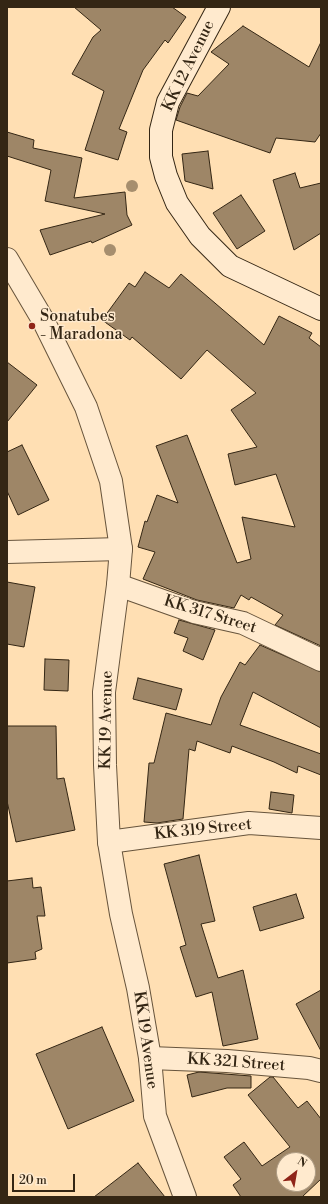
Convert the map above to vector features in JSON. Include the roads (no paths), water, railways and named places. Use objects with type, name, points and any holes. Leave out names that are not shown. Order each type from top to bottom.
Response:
[{"type":"street","name":"KK 12 Avenue","points":[[219,7],[168,102],[161,130],[161,157],[166,176],[177,203],[196,231],[230,266],[321,309]]},
{"type":"street","name":"KK 19 Avenue","points":[[7,259],[43,320],[86,407],[111,481],[121,549],[118,585],[104,692],[104,765],[109,842],[121,914],[138,988],[150,1058],[155,1116],[185,1197]]},
{"type":"street","points":[[7,552],[121,549]]},
{"type":"street","name":"KK 317 Street","points":[[118,585],[194,612],[243,623],[321,660]]},
{"type":"street","name":"KK 319 Street","points":[[109,842],[249,823],[321,828]]},
{"type":"street","name":"KK 321 Street","points":[[150,1058],[227,1061],[309,1068],[321,1071]]},
{"type":"place","name":"Sonatubes - Maradona","points":[[32,326]]}]
